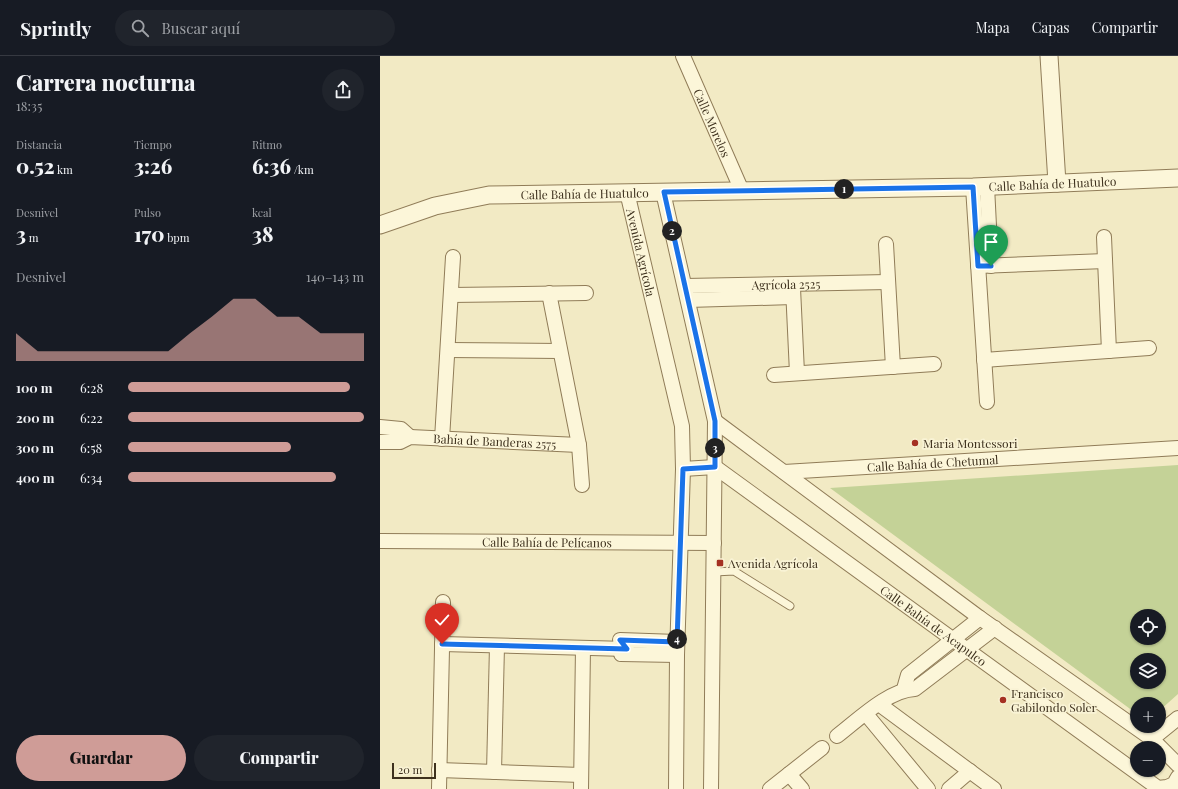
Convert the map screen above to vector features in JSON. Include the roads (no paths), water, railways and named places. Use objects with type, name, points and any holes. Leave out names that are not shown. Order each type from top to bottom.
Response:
[{"type":"street","name":"Calle Morelos","points":[[683,56],[742,191]]},
{"type":"street","points":[[1049,56],[1057,183]]},
{"type":"street","name":"Calle Bahía de Huatulco","points":[[380,225],[435,206],[489,195],[980,187],[1178,178]]},
{"type":"street","points":[[980,187],[984,266],[984,360],[987,402]]},
{"type":"street","name":"Avenida Agrícola","points":[[627,192],[682,426],[683,469],[679,543],[676,789]]},
{"type":"street","points":[[664,192],[715,421],[711,789]]},
{"type":"street","points":[[1104,237],[1109,351]]},
{"type":"street","points":[[886,244],[893,367]]},
{"type":"street","points":[[442,439],[453,257]]},
{"type":"street","points":[[984,266],[1105,261]]},
{"type":"street","name":"Agrícola 2525","points":[[686,293],[793,290],[888,282]]},
{"type":"street","points":[[793,290],[797,374]]},
{"type":"street","points":[[549,293],[579,445],[582,485]]},
{"type":"street","points":[[451,294],[586,293]]},
{"type":"street","points":[[984,360],[1149,348]]},
{"type":"street","points":[[448,350],[560,351]]},
{"type":"street","points":[[774,375],[934,364]]},
{"type":"street","points":[[715,421],[980,618],[1152,739],[1178,765]]},
{"type":"street","name":"Bahía de Banderas 2575","points":[[380,427],[401,429],[410,437]]},
{"type":"street","name":"Bahía de Banderas 2575","points":[[380,442],[400,442],[410,437],[579,445]]},
{"type":"street","name":"Calle Bahía de Chetumal","points":[[784,472],[1178,448]]},
{"type":"street","points":[[683,469],[715,467]]},
{"type":"street","name":"Calle Bahía de Acapulco","points":[[715,467],[1158,788],[1167,787],[1174,784],[1178,777]]},
{"type":"street","name":"Calle Bahía de Pelícanos","points":[[380,541],[714,543]]},
{"type":"street","points":[[439,789],[443,602]]},
{"type":"street","points":[[904,689],[908,675],[980,618]]},
{"type":"street","points":[[838,736],[878,704],[904,689],[915,689],[995,628]]},
{"type":"street","points":[[442,644],[627,649],[620,640],[677,649]]},
{"type":"street","points":[[494,772],[497,646]]},
{"type":"street","points":[[581,789],[582,648]]},
{"type":"street","points":[[878,704],[994,789]]},
{"type":"street","points":[[866,714],[928,789]]},
{"type":"street","points":[[1152,739],[1178,718]]},
{"type":"street","points":[[770,789],[822,748]]},
{"type":"street","points":[[439,770],[581,775]]},
{"type":"street","points":[[949,789],[970,771]]},
{"type":"street","points":[[789,774],[798,788]]},
{"type":"lane","points":[[714,572],[734,571],[790,606]]},
{"type":"place","name":"Maria Montessori","points":[[915,443]]},
{"type":"place","name":"Avenida Agrícola","points":[[720,563]]},
{"type":"place","name":"Francisco Gabilondo Soler","points":[[1003,700]]}]
